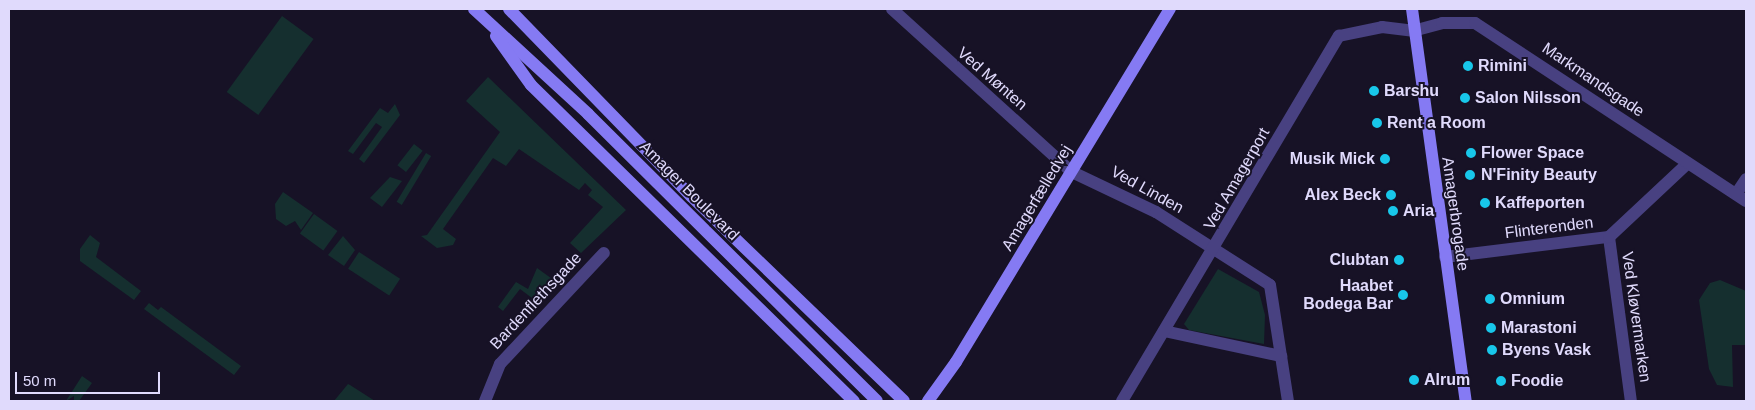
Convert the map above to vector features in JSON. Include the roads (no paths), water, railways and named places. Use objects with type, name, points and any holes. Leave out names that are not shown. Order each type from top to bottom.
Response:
[{"type":"street","name":"Amager Boulevard","points":[[509,9],[692,197],[904,401]]},
{"type":"street","name":"Ved Mønten","points":[[892,9],[1072,172]]},
{"type":"street","name":"Amagerfælledvej","points":[[928,401],[1072,172],[1170,9]]},
{"type":"street","name":"Amagerbrogade","points":[[1406,9],[1413,31]]},
{"type":"street","name":"Amagerbrogade","points":[[1412,9],[1413,31],[1466,401]]},
{"type":"street","name":"Amager Boulevard","points":[[479,13],[588,114],[877,401]]},
{"type":"street","points":[[479,13],[531,85],[854,401]]},
{"type":"street","name":"Markmandsgade","points":[[1413,31],[1442,23],[1475,23],[1741,198]]},
{"type":"street","name":"Ved Amagerport","points":[[1122,401],[1213,253],[1340,36],[1382,27],[1413,31]]},
{"type":"street","name":"Flinterenden","points":[[1445,257],[1609,238],[1688,163]]},
{"type":"street","name":"Ved Linden","points":[[1072,172],[1156,212],[1213,253],[1270,285],[1288,401]]},
{"type":"street","points":[[1741,198],[1746,179]]},
{"type":"street","name":"Ved Kløvermarken","points":[[1609,238],[1631,401]]},
{"type":"street","name":"Bardenflethsgade","points":[[485,401],[500,364],[604,254]]},
{"type":"street","points":[[1164,331],[1281,356]]},
{"type":"place","name":"Rimini","points":[[1468,66]]},
{"type":"place","name":"Barshu","points":[[1374,91]]},
{"type":"place","name":"Salon Nilsson","points":[[1465,98]]},
{"type":"place","name":"Rent a Room","points":[[1377,123]]},
{"type":"place","name":"Flower Space","points":[[1471,153]]},
{"type":"place","name":"Musik Mick","points":[[1385,159]]},
{"type":"place","name":"N'Finity Beauty","points":[[1470,175]]},
{"type":"place","name":"Alex Beck","points":[[1391,195]]},
{"type":"place","name":"Kaffeporten","points":[[1485,203]]},
{"type":"place","name":"Aria","points":[[1393,211]]},
{"type":"place","name":"Clubtan","points":[[1399,260]]},
{"type":"place","name":"Haabet Bodega Bar","points":[[1403,295]]},
{"type":"place","name":"Omnium","points":[[1490,299]]},
{"type":"place","name":"Marastoni","points":[[1491,328]]},
{"type":"place","name":"Byens Vask","points":[[1492,350]]},
{"type":"place","name":"Alrum","points":[[1414,380]]},
{"type":"place","name":"Foodie","points":[[1501,381]]}]
